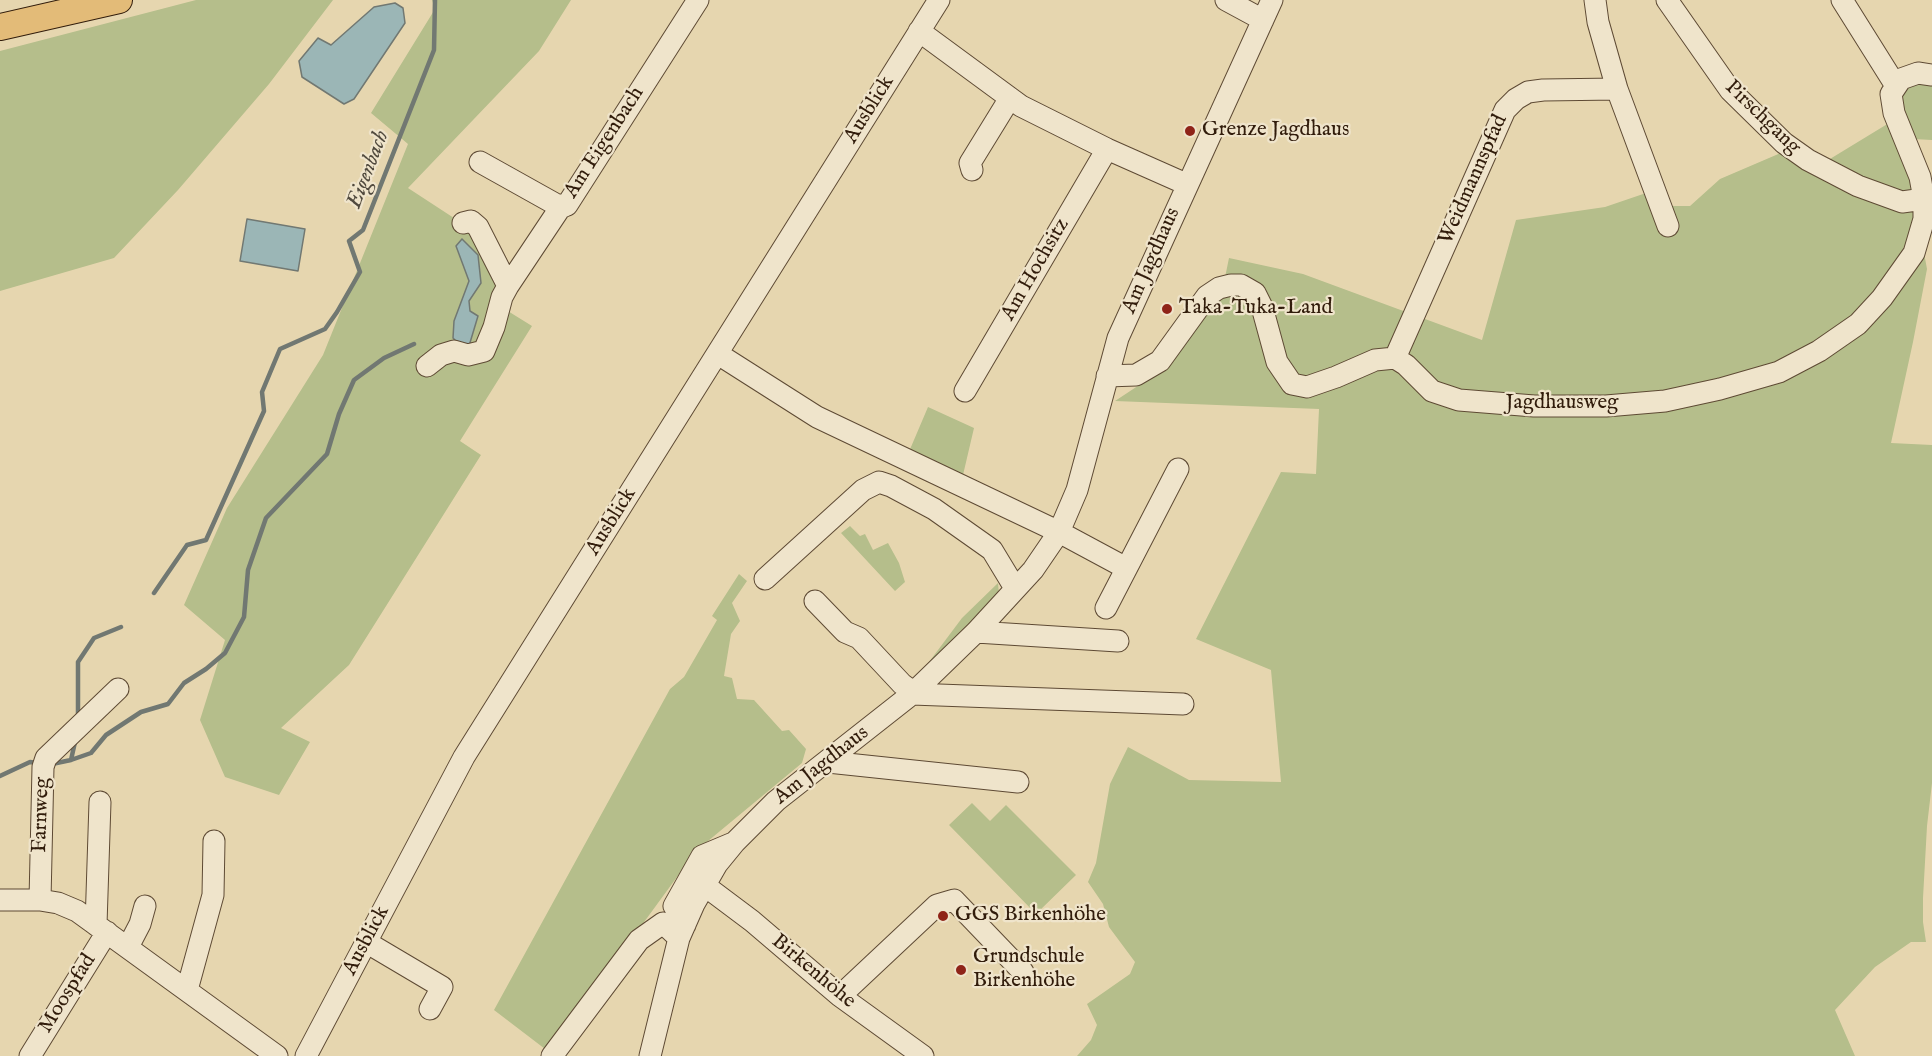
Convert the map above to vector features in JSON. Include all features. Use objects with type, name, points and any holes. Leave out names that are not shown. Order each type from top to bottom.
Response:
[{"type":"main road","points":[[0,27],[119,0]]},
{"type":"street","name":"Am Eigenbach","points":[[480,162],[557,205],[567,204],[698,0]]},
{"type":"street","name":"Ausblick","points":[[306,1056],[464,757],[939,0]]},
{"type":"street","points":[[1226,0],[1263,20]]},
{"type":"street","name":"Am Jagdhaus","points":[[682,931],[704,885],[735,842],[776,801],[913,693],[976,632],[1033,570],[1059,532],[1077,490],[1118,338],[1186,184],[1272,0]]},
{"type":"street","points":[[1595,0],[1598,22],[1617,88],[1668,226]]},
{"type":"street","name":"Pirschgang","points":[[1667,0],[1730,90],[1784,143],[1808,160],[1858,186],[1902,202],[1924,199]]},
{"type":"street","points":[[1842,0],[1896,86],[1901,79],[1910,75],[1918,73],[1932,75]]},
{"type":"street","points":[[920,31],[1021,105],[1107,149],[1186,184]]},
{"type":"street","name":"Jagdhausweg","points":[[1395,358],[1406,365],[1427,388],[1443,396],[1459,400],[1513,405],[1606,406],[1665,401],[1747,382],[1779,372],[1819,351],[1845,334],[1869,314],[1914,252],[1924,219],[1924,199],[1920,177],[1891,104],[1891,94],[1896,86]]},
{"type":"street","name":"Weidmannspfad","points":[[1395,358],[1505,110],[1516,99],[1528,92],[1617,88]]},
{"type":"street","points":[[972,170],[970,163],[1010,98]]},
{"type":"street","name":"Am Hochsitz","points":[[965,391],[1107,149]]},
{"type":"street","points":[[427,366],[441,355],[454,351],[468,355],[484,351],[494,327],[502,297],[508,286],[560,208],[567,204]]},
{"type":"street","points":[[463,223],[471,221],[478,227],[508,286]]},
{"type":"street","points":[[1107,376],[1136,375],[1160,361],[1207,296],[1219,288],[1231,285],[1241,285],[1255,293],[1262,308],[1277,362],[1292,384],[1307,387],[1375,360],[1395,358]]},
{"type":"street","points":[[718,354],[817,417],[1059,532],[1126,568]]},
{"type":"street","points":[[1107,608],[1178,468]]},
{"type":"street","points":[[765,579],[863,490],[879,482],[934,509],[992,550],[1015,588]]},
{"type":"street","points":[[815,601],[845,633],[859,638],[913,693],[1183,704]]},
{"type":"street","points":[[976,632],[1118,641]]},
{"type":"street","name":"Farnweg","points":[[40,900],[43,767],[46,758],[118,689]]},
{"type":"street","points":[[828,762],[1018,782]]},
{"type":"street","points":[[100,802],[101,929]]},
{"type":"street","points":[[187,990],[213,895],[214,841]]},
{"type":"street","name":"Am Jagdhaus","points":[[682,931],[674,906],[702,856],[735,842]]},
{"type":"street","name":"Birkenhöhe","points":[[704,885],[752,921],[840,996],[919,1055]]},
{"type":"street","points":[[0,900],[40,900],[58,903],[77,911],[278,1056]]},
{"type":"street","points":[[840,996],[937,905],[954,900],[1023,972]]},
{"type":"street","points":[[128,947],[140,924],[145,906]]},
{"type":"street","points":[[552,1056],[639,940],[663,923],[682,931],[650,1056]]},
{"type":"street","name":"Moospfad","points":[[30,1056],[101,929]]},
{"type":"street","points":[[366,942],[442,987],[430,1009]]},
{"type":"green space","points":[[196,0],[333,0],[269,84],[178,190],[114,258],[0,291],[0,51]]},
{"type":"green space","points":[[432,0],[571,0],[539,51],[408,188],[457,220],[477,221],[503,308],[532,326],[460,441],[481,455],[349,665],[281,728],[310,742],[279,795],[225,777],[200,720],[225,640],[184,605],[227,508],[323,355],[408,144],[371,113],[435,9]]},
{"type":"green space","points":[[1932,83],[1932,140],[1913,139],[1902,109],[1901,95],[1910,84]]},
{"type":"green space","points":[[1889,123],[1912,188],[1927,269],[1891,443],[1932,445],[1932,783],[1923,898],[1926,942],[1911,942],[1875,967],[1835,1010],[1855,1056],[1077,1056],[1091,1040],[1097,1025],[1087,1004],[1130,974],[1135,962],[1109,927],[1103,904],[1088,882],[1096,863],[1110,784],[1128,747],[1189,780],[1281,782],[1271,670],[1196,639],[1281,472],[1316,474],[1319,409],[1115,401],[1162,370],[1212,303],[1221,297],[1229,258],[1303,274],[1482,340],[1516,220],[1605,207],[1649,192],[1655,206],[1690,206],[1720,179],[1783,152],[1825,162]]},
{"type":"green space","points":[[928,407],[974,428],[963,475],[908,454]]},
{"type":"green space","points":[[850,526],[860,536],[865,534],[873,550],[888,543],[899,563],[905,582],[895,591],[841,533]]},
{"type":"green space","points":[[739,574],[747,581],[732,603],[740,621],[731,634],[724,676],[732,678],[737,699],[754,700],[782,731],[789,730],[806,749],[802,763],[696,851],[549,1052],[494,1010],[670,689],[684,677],[717,620],[712,616]]},
{"type":"green space","points":[[998,583],[999,594],[926,666],[962,618]]},
{"type":"green space","points":[[972,803],[990,821],[1006,805],[1076,875],[1036,914],[949,825]]},
{"type":"water","points":[[395,3],[403,8],[405,23],[354,99],[344,104],[302,77],[299,61],[318,38],[331,45],[374,7]]},
{"type":"water","points":[[247,219],[305,229],[298,271],[240,261]]},
{"type":"water","points":[[462,239],[478,255],[481,283],[469,301],[470,311],[478,316],[469,346],[461,346],[453,338],[454,321],[469,281],[456,246]]},
{"type":"waterway","name":"Eigenbach","points":[[154,593],[187,545],[206,540],[264,411],[262,392],[280,349],[325,329],[360,272],[349,241],[363,230],[434,50],[435,0]]},
{"type":"waterway","points":[[71,760],[91,753],[106,735],[141,712],[168,704],[184,683],[225,653],[244,617],[248,570],[266,518],[327,454],[339,414],[354,380],[384,358],[414,344]]},
{"type":"waterway","name":"Eigenbach","points":[[78,719],[78,662],[94,638],[121,627]]},
{"type":"waterway","name":"Eigenbach","points":[[52,764],[71,760],[75,742]]},
{"type":"waterway","name":"Eigenbach","points":[[0,776],[30,762],[37,763]]},
{"type":"place","name":"Grenze Jagdhaus","points":[[1190,131]]},
{"type":"place","name":"Taka-Tuka-Land","points":[[1167,309]]},
{"type":"place","name":"GGS Birkenhöhe","points":[[943,916]]},
{"type":"place","name":"Grundschule Birkenhöhe","points":[[961,970]]}]
